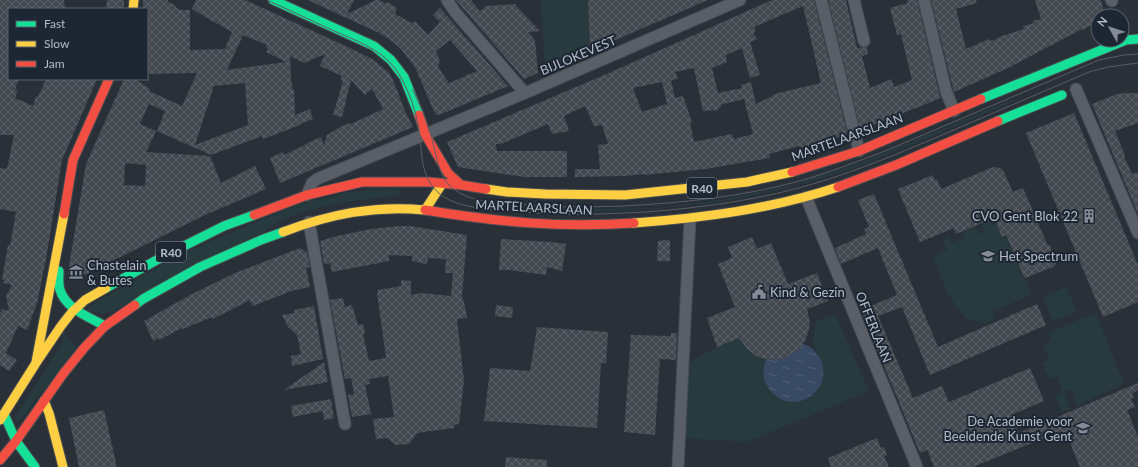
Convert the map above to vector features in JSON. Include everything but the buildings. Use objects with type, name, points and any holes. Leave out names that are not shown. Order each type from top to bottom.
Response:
[{"type":"main road","points":[[273,0],[366,42],[385,54],[404,77],[417,108],[425,134],[448,173],[461,185]]},
{"type":"main road","name":"MARTELAARSLAAN","points":[[36,363],[74,309],[85,300],[164,256],[224,226],[307,195],[362,182],[406,181],[461,185],[507,192],[625,195],[747,182],[796,171],[858,151],[1026,80],[1126,40],[1138,39]]},
{"type":"main road","points":[[36,363],[73,160],[109,80]]},
{"type":"main road","name":"MARTELAARSLAAN","points":[[16,441],[63,374],[84,348],[105,326],[143,299],[200,267],[261,240],[309,222],[372,209],[406,208],[426,210],[468,218],[560,225],[620,224],[690,219],[743,211],[806,197],[854,181],[901,163],[1062,95]]},
{"type":"main road","points":[[426,210],[448,173]]},
{"type":"main road","points":[[58,248],[59,288],[62,296],[74,309],[105,326]]},
{"type":"main road","name":"R40","points":[[2,417],[36,363]]},
{"type":"main road","points":[[44,401],[51,417],[63,467]]},
{"type":"main road","points":[[2,417],[16,441],[35,467]]},
{"type":"main road","name":"R40","points":[[0,460],[16,441]]},
{"type":"street","points":[[447,0],[525,93]]},
{"type":"street","name":"BIJLOKEVEST","points":[[425,134],[525,93],[740,0]]},
{"type":"street","points":[[821,0],[858,151]]},
{"type":"street","points":[[854,0],[864,41]]},
{"type":"street","points":[[924,0],[946,91],[954,111]]},
{"type":"street","points":[[1076,89],[1138,233]]},
{"type":"street","points":[[307,195],[312,184],[317,179],[425,134]]},
{"type":"street","name":"OFFERLAAN","points":[[806,197],[917,467]]},
{"type":"street","points":[[678,467],[690,219]]},
{"type":"street","points":[[309,222],[344,424]]},
{"type":"green space","points":[[541,0],[588,0],[589,52],[545,70]]},
{"type":"green space","points":[[1014,99],[1015,101],[858,167],[803,184],[802,181],[857,164]]},
{"type":"green space","points":[[789,186],[789,188],[725,201],[657,209],[544,211],[481,205],[481,203],[545,209],[658,208],[725,199]]},
{"type":"green space","points":[[399,188],[399,196],[334,204],[299,213],[278,222],[265,231],[116,310],[102,313],[88,310],[88,307],[187,251],[297,205],[349,192]]},
{"type":"green space","points":[[994,219],[1002,238],[1006,237],[1032,295],[992,311],[995,320],[985,323],[965,318],[947,293],[933,257],[947,250],[943,240],[949,237],[952,243],[964,238],[962,233],[976,227],[979,234],[984,232],[981,225]]},
{"type":"green space","points":[[1066,287],[1077,312],[1053,321],[1043,297]]},
{"type":"green space","points":[[1096,313],[1124,384],[1077,405],[1071,389],[1064,392],[1070,409],[1062,412],[1055,396],[1063,392],[1057,376],[1049,379],[1042,363],[1049,360],[1043,344],[1051,340],[1048,333]]},
{"type":"green space","points":[[835,314],[869,391],[747,442],[683,438],[690,362],[717,347],[740,338],[744,346],[750,352],[766,359],[764,369],[765,384],[771,393],[782,400],[789,402],[802,400],[814,394],[819,357],[813,343],[816,322]]},
{"type":"green space","points":[[63,333],[77,347],[18,423],[15,417],[63,342]]},
{"type":"water","points":[[803,344],[812,349],[821,360],[823,365],[822,381],[810,397],[795,402],[787,401],[772,393],[765,383],[765,362],[766,359],[777,360],[787,357],[796,352]]},
{"type":"tram line","points":[[267,0],[366,45],[388,60],[398,73],[409,94],[418,124],[423,162],[428,180],[441,195],[449,200],[459,204],[493,210],[570,214],[646,212],[718,204],[788,191],[835,177],[889,157],[1089,72],[1108,67],[1138,63]]},
{"type":"tram line","points":[[413,90],[432,138],[442,175],[449,185],[456,191],[473,198],[499,203],[557,207],[623,206],[688,201],[732,195],[753,192],[796,182],[843,167],[890,149],[1099,60],[1138,54]]},
{"type":"traffic: fast","points":[[273,0],[374,46],[391,60],[404,77],[419,115]]},
{"type":"traffic: fast","points":[[981,99],[1126,40],[1138,39]]},
{"type":"traffic: fast","points":[[998,121],[1062,95]]},
{"type":"traffic: fast","points":[[106,288],[164,256],[224,226],[254,215]]},
{"type":"traffic: fast","points":[[135,305],[200,267],[283,232]]},
{"type":"traffic: fast","points":[[59,271],[59,288],[67,302],[85,316],[105,326]]},
{"type":"traffic: fast","points":[[4,414],[16,441],[35,467]]},
{"type":"traffic: slow","points":[[133,8],[134,0]]},
{"type":"traffic: slow","points":[[486,189],[507,192],[545,194],[625,195],[747,182],[792,172]]},
{"type":"traffic: slow","points":[[283,232],[318,220],[353,212],[388,209],[425,210],[442,184]]},
{"type":"traffic: slow","points":[[634,223],[711,215],[763,207],[813,195],[838,187]]},
{"type":"traffic: slow","points":[[36,362],[64,214]]},
{"type":"traffic: slow","points":[[0,420],[36,363],[72,312],[85,300],[106,288]]},
{"type":"traffic: slow","points":[[44,401],[49,413],[63,467]]},
{"type":"traffic: jam","points":[[64,214],[73,160],[109,80]]},
{"type":"traffic: jam","points":[[792,172],[859,151],[981,99]]},
{"type":"traffic: jam","points":[[419,115],[425,134],[448,173],[461,185]]},
{"type":"traffic: jam","points":[[838,187],[896,165],[998,121]]},
{"type":"traffic: jam","points":[[254,215],[307,195],[362,182],[429,182],[486,189]]},
{"type":"traffic: jam","points":[[425,210],[478,218],[530,223],[581,225],[634,223]]},
{"type":"traffic: jam","points":[[0,460],[16,441],[63,374],[84,348],[105,326],[135,305]]},
{"type":"place","name":"CVO Gent Blok 22","points":[[1089,216]]},
{"type":"place","name":"Het Spectrum","points":[[988,256]]},
{"type":"place","name":"Chastelain & Butes","points":[[76,272]]},
{"type":"place","name":"Kind & Gezin","points":[[759,292]]},
{"type":"place","name":"De Academie voor Beeldende Kunst Gent","points":[[1083,428]]}]
